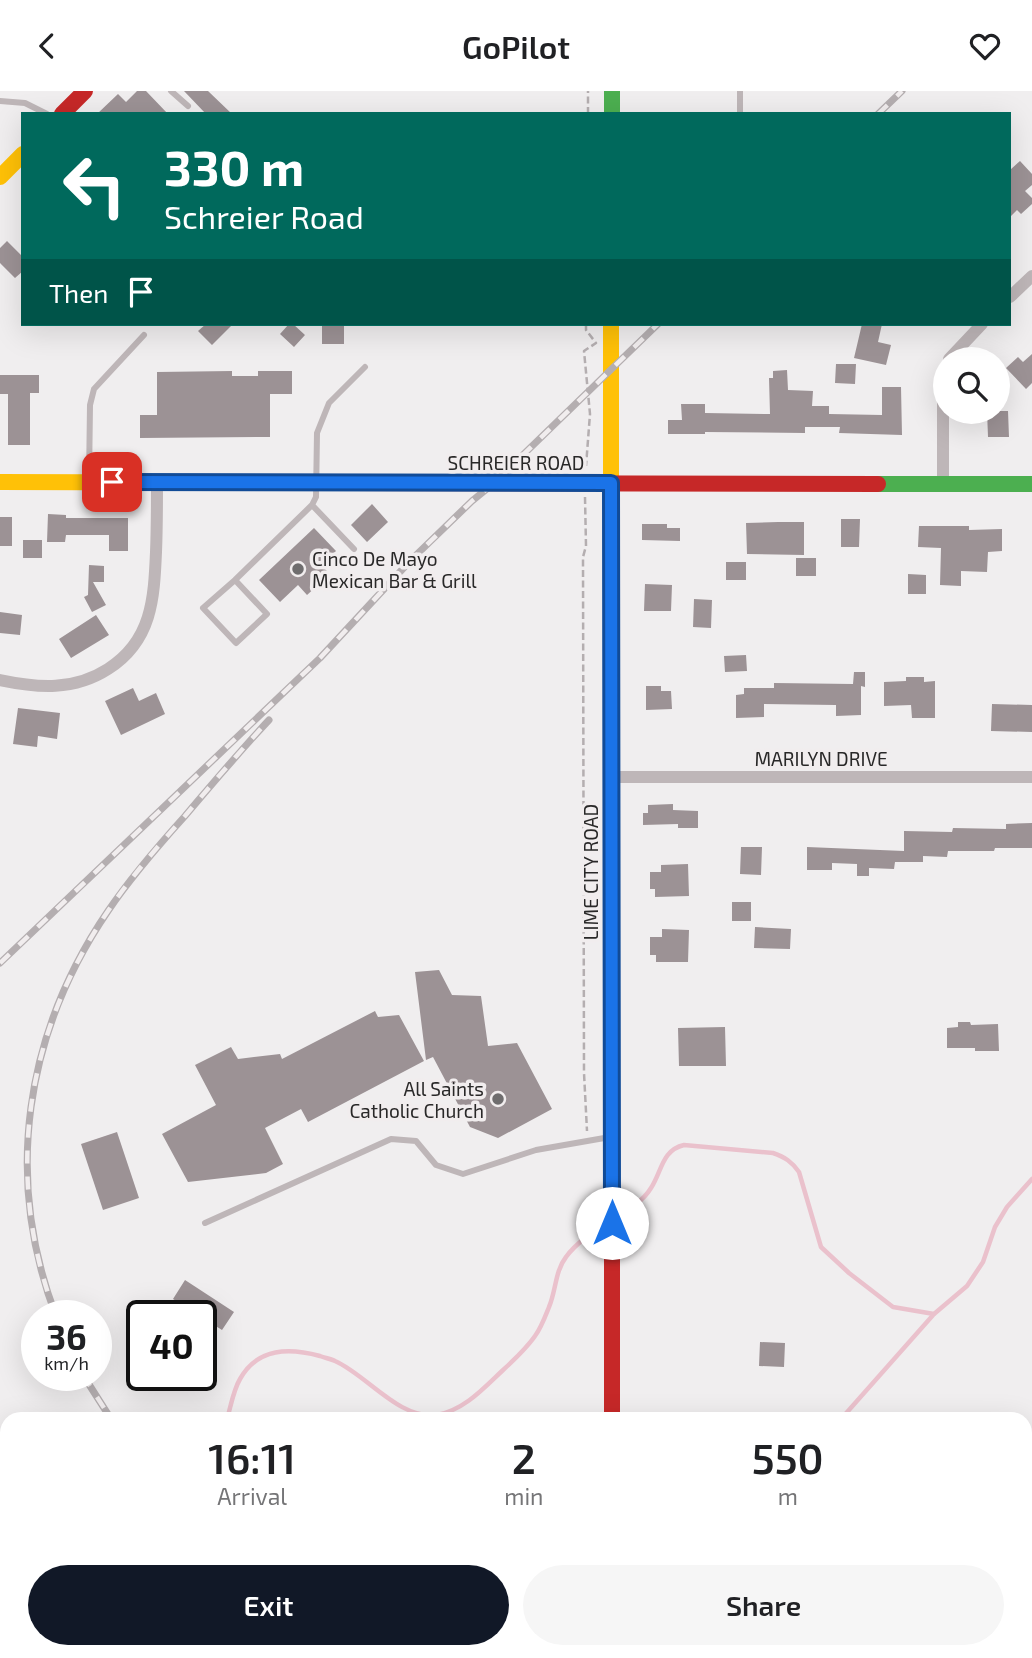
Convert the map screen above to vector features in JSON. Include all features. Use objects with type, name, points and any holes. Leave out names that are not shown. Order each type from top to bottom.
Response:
[{"type":"street","points":[[64,112],[85,91]]},
{"type":"street","points":[[612,91],[612,112]]},
{"type":"street","points":[[0,177],[21,156]]},
{"type":"street","points":[[1011,296],[1032,276]]},
{"type":"street","name":"LIME CITY ROAD","points":[[611,326],[612,1412]]},
{"type":"street","points":[[960,347],[980,326]]},
{"type":"street","points":[[943,424],[943,484]]},
{"type":"street","name":"SCHREIER ROAD","points":[[0,482],[1032,484]]},
{"type":"street","points":[[0,680],[45,687],[78,683],[99,675],[128,654],[141,635],[150,613],[154,590],[157,482]]},
{"type":"street","name":"MARILYN DRIVE","points":[[611,777],[1032,777]]},
{"type":"lane","points":[[171,91],[188,106]]},
{"type":"lane","points":[[740,91],[740,112]]},
{"type":"lane","points":[[0,101],[25,103],[43,112]]},
{"type":"lane","points":[[89,482],[90,405],[94,389],[144,335]]},
{"type":"lane","points":[[235,580],[267,614],[236,643],[203,608],[312,505],[316,497],[317,433],[329,403],[365,367]]},
{"type":"lane","points":[[312,505],[355,549]]},
{"type":"lane","points":[[205,1223],[391,1139],[416,1141],[436,1165],[463,1174],[536,1150],[612,1137]]},
{"type":"path","points":[[588,91],[588,112]]},
{"type":"path","points":[[586,326],[596,343],[584,351],[590,414],[585,483],[586,546],[583,557],[584,1031],[587,1141]]},
{"type":"building","points":[[137,91],[146,91],[166,112],[99,112],[118,94],[126,102]]},
{"type":"building","points":[[184,91],[208,91],[230,112],[204,112]]},
{"type":"building","points":[[1020,161],[1032,174],[1032,185],[1025,191],[1032,198],[1032,204],[1021,214],[1017,210],[1011,216],[1011,169]]},
{"type":"building","points":[[7,241],[21,255],[21,273],[15,278],[0,263],[0,248]]},
{"type":"building","points":[[204,326],[231,326],[212,345],[198,331]]},
{"type":"building","points":[[287,326],[295,326],[305,335],[294,347],[280,334]]},
{"type":"building","points":[[322,326],[344,326],[344,344],[322,344]]},
{"type":"building","points":[[862,326],[882,326],[878,342],[891,345],[886,365],[854,358]]},
{"type":"building","points":[[1032,354],[1032,383],[1026,389],[1010,372],[1010,364],[1018,357],[1023,362]]},
{"type":"building","points":[[836,364],[856,364],[855,384],[835,383]]},
{"type":"building","points":[[787,370],[788,390],[813,391],[812,406],[829,406],[829,414],[882,415],[882,387],[901,387],[902,435],[839,433],[840,427],[805,427],[805,433],[668,434],[668,420],[682,420],[681,404],[705,404],[705,413],[770,414],[769,378],[773,378],[773,371]]},
{"type":"building","points":[[232,371],[232,376],[258,376],[258,371],[292,371],[292,394],[270,394],[270,437],[140,438],[140,415],[157,415],[157,372]]},
{"type":"building","points":[[0,375],[39,375],[39,393],[30,393],[30,445],[8,445],[8,394],[0,394]]},
{"type":"building","points":[[988,424],[1008,424],[1009,437],[988,437]]},
{"type":"building","points":[[372,504],[388,522],[367,542],[351,525]]},
{"type":"building","points":[[48,514],[66,515],[66,518],[128,518],[128,551],[109,551],[109,535],[66,535],[65,542],[47,542]]},
{"type":"building","points":[[0,517],[12,517],[12,546],[0,546]]},
{"type":"building","points":[[841,519],[860,519],[859,547],[841,547]]},
{"type":"building","points":[[804,522],[804,555],[747,554],[746,523]]},
{"type":"building","points":[[642,524],[667,524],[667,528],[680,528],[680,541],[642,540]]},
{"type":"building","points":[[919,526],[969,526],[969,530],[1002,529],[1002,551],[988,552],[987,572],[961,571],[961,586],[940,585],[941,548],[918,547]]},
{"type":"building","name":"Cinco De Mayo Mexican Bar & Grill","points":[[314,528],[336,551],[321,565],[330,574],[307,595],[298,585],[280,602],[259,580]]},
{"type":"building","points":[[23,540],[42,540],[42,558],[23,558]]},
{"type":"building","points":[[796,558],[816,558],[816,576],[796,576]]},
{"type":"building","points":[[726,562],[746,562],[746,580],[726,580]]},
{"type":"building","points":[[89,565],[104,566],[104,582],[93,582],[106,605],[92,612],[84,597],[88,595]]},
{"type":"building","points":[[908,574],[926,575],[926,594],[908,594]]},
{"type":"building","points":[[645,584],[672,585],[671,611],[644,611]]},
{"type":"building","points":[[694,599],[712,600],[711,628],[693,627]]},
{"type":"building","points":[[0,612],[22,615],[20,635],[0,633]]},
{"type":"building","points":[[96,615],[109,635],[71,658],[59,639]]},
{"type":"building","points":[[746,655],[747,671],[725,672],[724,656]]},
{"type":"building","points":[[854,672],[865,672],[865,687],[861,686],[861,715],[836,716],[836,705],[764,704],[764,717],[736,718],[736,695],[744,694],[744,688],[774,688],[774,683],[853,684]]},
{"type":"building","points":[[906,677],[924,677],[924,682],[935,681],[935,718],[912,718],[911,705],[884,706],[884,682],[906,681]]},
{"type":"building","points":[[646,686],[661,686],[661,691],[671,691],[672,709],[646,710]]},
{"type":"building","points":[[133,688],[139,701],[156,693],[165,714],[121,735],[105,701]]},
{"type":"building","points":[[992,704],[1032,705],[1032,732],[991,731]]},
{"type":"building","points":[[18,708],[60,713],[57,739],[38,736],[37,747],[13,744]]},
{"type":"building","points":[[673,804],[673,810],[698,811],[698,828],[678,828],[678,824],[643,825],[643,813],[648,813],[648,805]]},
{"type":"building","points":[[1032,823],[1032,848],[948,851],[947,857],[923,856],[923,862],[895,862],[894,869],[869,868],[869,876],[857,876],[857,864],[832,863],[832,870],[807,870],[807,847],[904,851],[904,831],[1006,829],[1006,824]]},
{"type":"building","points":[[741,847],[762,847],[761,875],[740,874]]},
{"type":"building","points":[[688,864],[689,896],[655,897],[655,889],[650,889],[650,872],[661,872],[661,865]]},
{"type":"building","points":[[732,902],[751,902],[751,921],[732,921]]},
{"type":"building","points":[[755,927],[791,929],[790,949],[754,948]]},
{"type":"building","points":[[662,929],[689,930],[688,962],[656,962],[656,955],[650,955],[650,937],[662,937]]},
{"type":"building","points":[[439,970],[452,995],[481,996],[488,1046],[517,1043],[552,1109],[498,1138],[470,1127],[433,1057],[426,1060],[415,972]]},
{"type":"building","points":[[375,1011],[378,1017],[399,1015],[424,1061],[308,1122],[301,1109],[265,1128],[283,1164],[266,1173],[188,1182],[162,1134],[216,1105],[195,1065],[231,1047],[238,1059],[280,1054],[282,1059]]},
{"type":"building","points":[[958,1022],[970,1022],[971,1025],[998,1024],[999,1051],[947,1048],[947,1028],[958,1027]]},
{"type":"building","points":[[725,1027],[726,1066],[679,1066],[678,1028]]},
{"type":"building","points":[[117,1132],[139,1198],[103,1210],[81,1144]]},
{"type":"building","points":[[185,1280],[216,1300],[175,1300]]},
{"type":"building","points":[[217,1301],[234,1312],[222,1330],[217,1327]]},
{"type":"building","points":[[760,1342],[785,1343],[784,1367],[759,1366]]},
{"type":"waterway","points":[[617,1216],[644,1197],[667,1156],[684,1145],[773,1153],[788,1160],[799,1172],[821,1247],[893,1307],[934,1314]]},
{"type":"waterway","points":[[847,1412],[934,1314],[967,1286],[983,1262],[995,1227],[1007,1207],[1032,1179]]},
{"type":"waterway","points":[[447,1412],[480,1392],[528,1345],[544,1318],[562,1263],[580,1242],[607,1223]]},
{"type":"waterway","points":[[229,1412],[236,1388],[247,1368],[265,1356],[286,1351],[309,1353],[335,1361],[396,1404],[413,1412]]},
{"type":"railway","points":[[880,112],[902,91]]},
{"type":"railway","points":[[0,963],[320,658],[411,560],[656,326]]},
{"type":"railway","points":[[51,1300],[40,1264],[30,1211],[27,1159],[31,1107],[41,1056],[57,1006],[80,958],[126,886],[269,720]]},
{"type":"railway","points":[[93,1391],[107,1412]]},
{"type":"traffic: fast","points":[[612,91],[612,112]]},
{"type":"traffic: fast","points":[[878,484],[1032,484]]},
{"type":"traffic: fast","points":[[611,774],[612,1087]]},
{"type":"traffic: slow","points":[[0,177],[21,156]]},
{"type":"traffic: slow","points":[[611,326],[611,774]]},
{"type":"traffic: slow","points":[[0,482],[342,483]]},
{"type":"traffic: jam","points":[[64,112],[85,91]]},
{"type":"traffic: jam","points":[[342,483],[878,484]]},
{"type":"traffic: jam","points":[[612,1087],[612,1412]]},
{"type":"place","name":"Cinco De Mayo Mexican Bar & Grill","points":[[298,569]]},
{"type":"place","name":"All Saints Catholic Church","points":[[498,1099]]},
{"type":"route","points":[[112,482],[611,483],[612,1223]]}]
